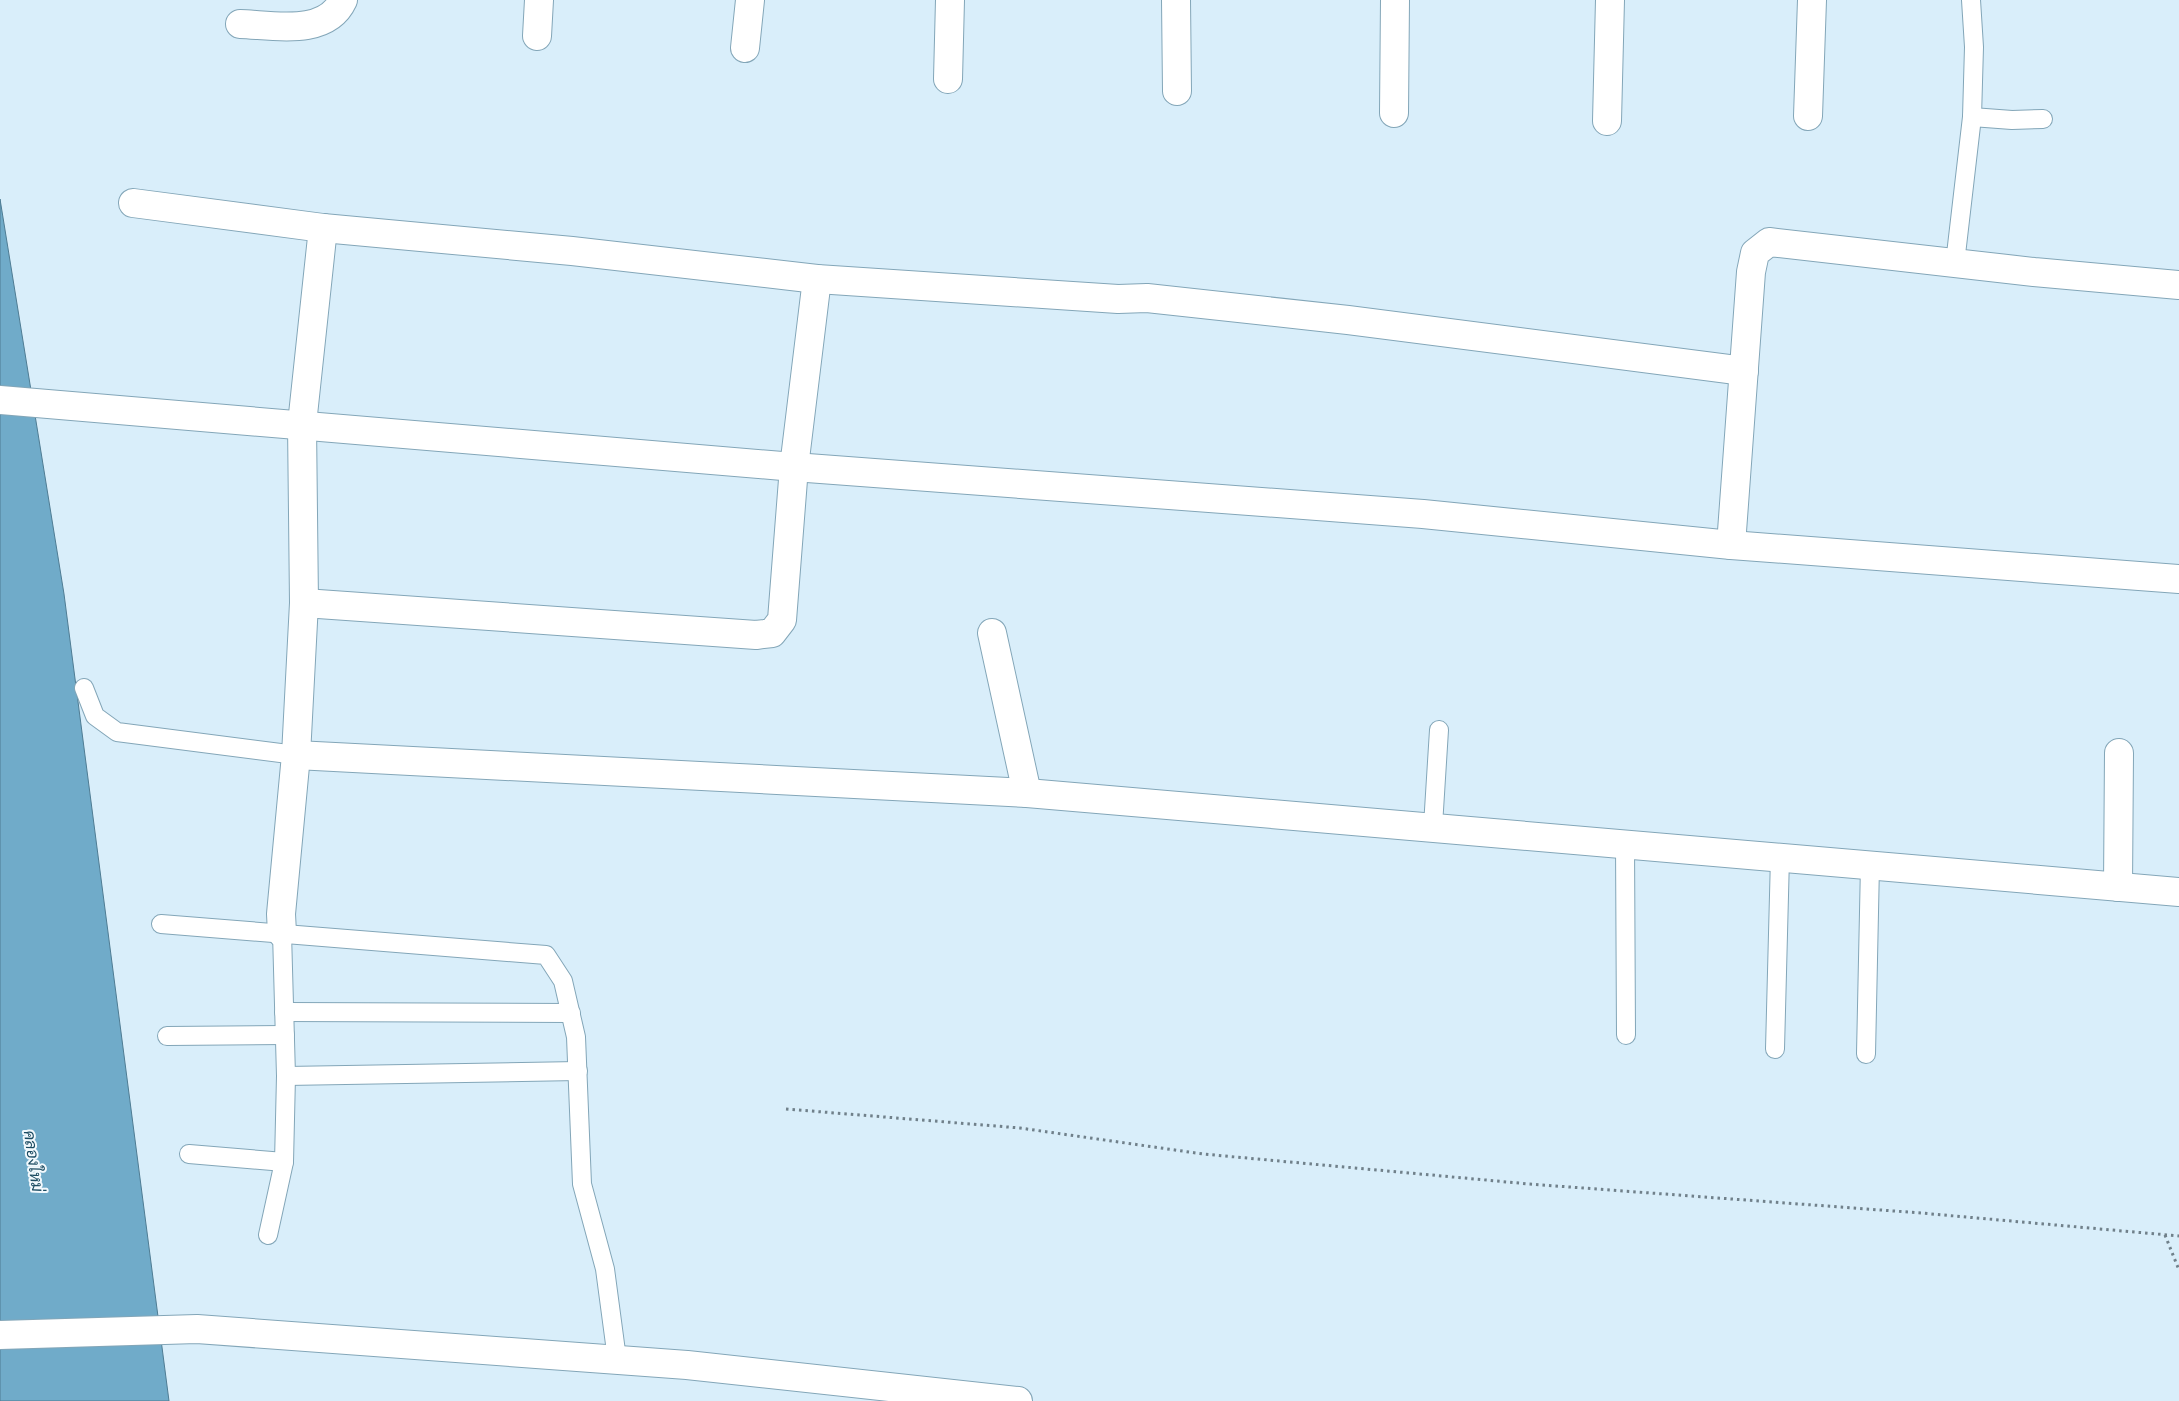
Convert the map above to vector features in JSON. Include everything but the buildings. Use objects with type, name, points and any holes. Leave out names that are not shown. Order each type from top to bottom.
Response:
[{"type":"street","points":[[240,24],[310,26],[331,18],[343,0]]},
{"type":"street","points":[[537,36],[538,0]]},
{"type":"street","points":[[745,48],[750,0]]},
{"type":"street","points":[[948,79],[950,0]]},
{"type":"street","points":[[1176,0],[1177,91]]},
{"type":"street","points":[[1394,113],[1395,0]]},
{"type":"street","points":[[1607,121],[1610,0]]},
{"type":"street","points":[[1808,116],[1812,0]]},
{"type":"street","points":[[133,203],[323,228],[572,251],[817,279],[1118,299],[1147,298],[1348,320],[1744,371]]},
{"type":"street","points":[[282,933],[281,914],[296,755],[304,603],[302,424],[323,228]]},
{"type":"street","points":[[1730,545],[1750,272],[1755,253],[1769,242],[2179,285]]},
{"type":"street","points":[[304,603],[756,635],[772,633],[782,620],[794,467],[817,279]]},
{"type":"street","points":[[0,400],[794,467],[1423,514],[1730,545],[2179,579]]},
{"type":"street","points":[[992,634],[1027,793]]},
{"type":"street","points":[[2118,887],[2119,753]]},
{"type":"street","points":[[296,755],[1027,793],[1433,826],[2179,892]]},
{"type":"street","points":[[0,1335],[197,1329],[617,1359],[1018,1401]]},
{"type":"lane","points":[[1955,263],[1972,117],[1974,47],[1971,0]]},
{"type":"lane","points":[[1972,117],[2012,120],[2043,119]]},
{"type":"lane","points":[[84,688],[95,716],[117,732],[296,755]]},
{"type":"lane","points":[[1433,826],[1439,730]]},
{"type":"lane","points":[[1625,843],[1626,1035]]},
{"type":"lane","points":[[1775,1049],[1780,856]]},
{"type":"lane","points":[[1866,1054],[1870,865]]},
{"type":"lane","points":[[161,924],[546,955],[563,981],[576,1036],[582,1184],[605,1268],[617,1359]]},
{"type":"lane","points":[[268,1235],[284,1162],[286,1076],[282,933]]},
{"type":"lane","points":[[284,1012],[571,1013]]},
{"type":"lane","points":[[167,1036],[285,1035]]},
{"type":"lane","points":[[286,1076],[578,1071]]},
{"type":"lane","points":[[189,1154],[284,1162]]},
{"type":"path","points":[[786,1110],[1020,1128],[1203,1154],[1500,1181],[1922,1213],[2179,1236]]},
{"type":"path","points":[[2166,1235],[2179,1270]]},
{"type":"water","name":"คลองใหม่","points":[[0,199],[64,594],[169,1401],[0,1401]]}]
